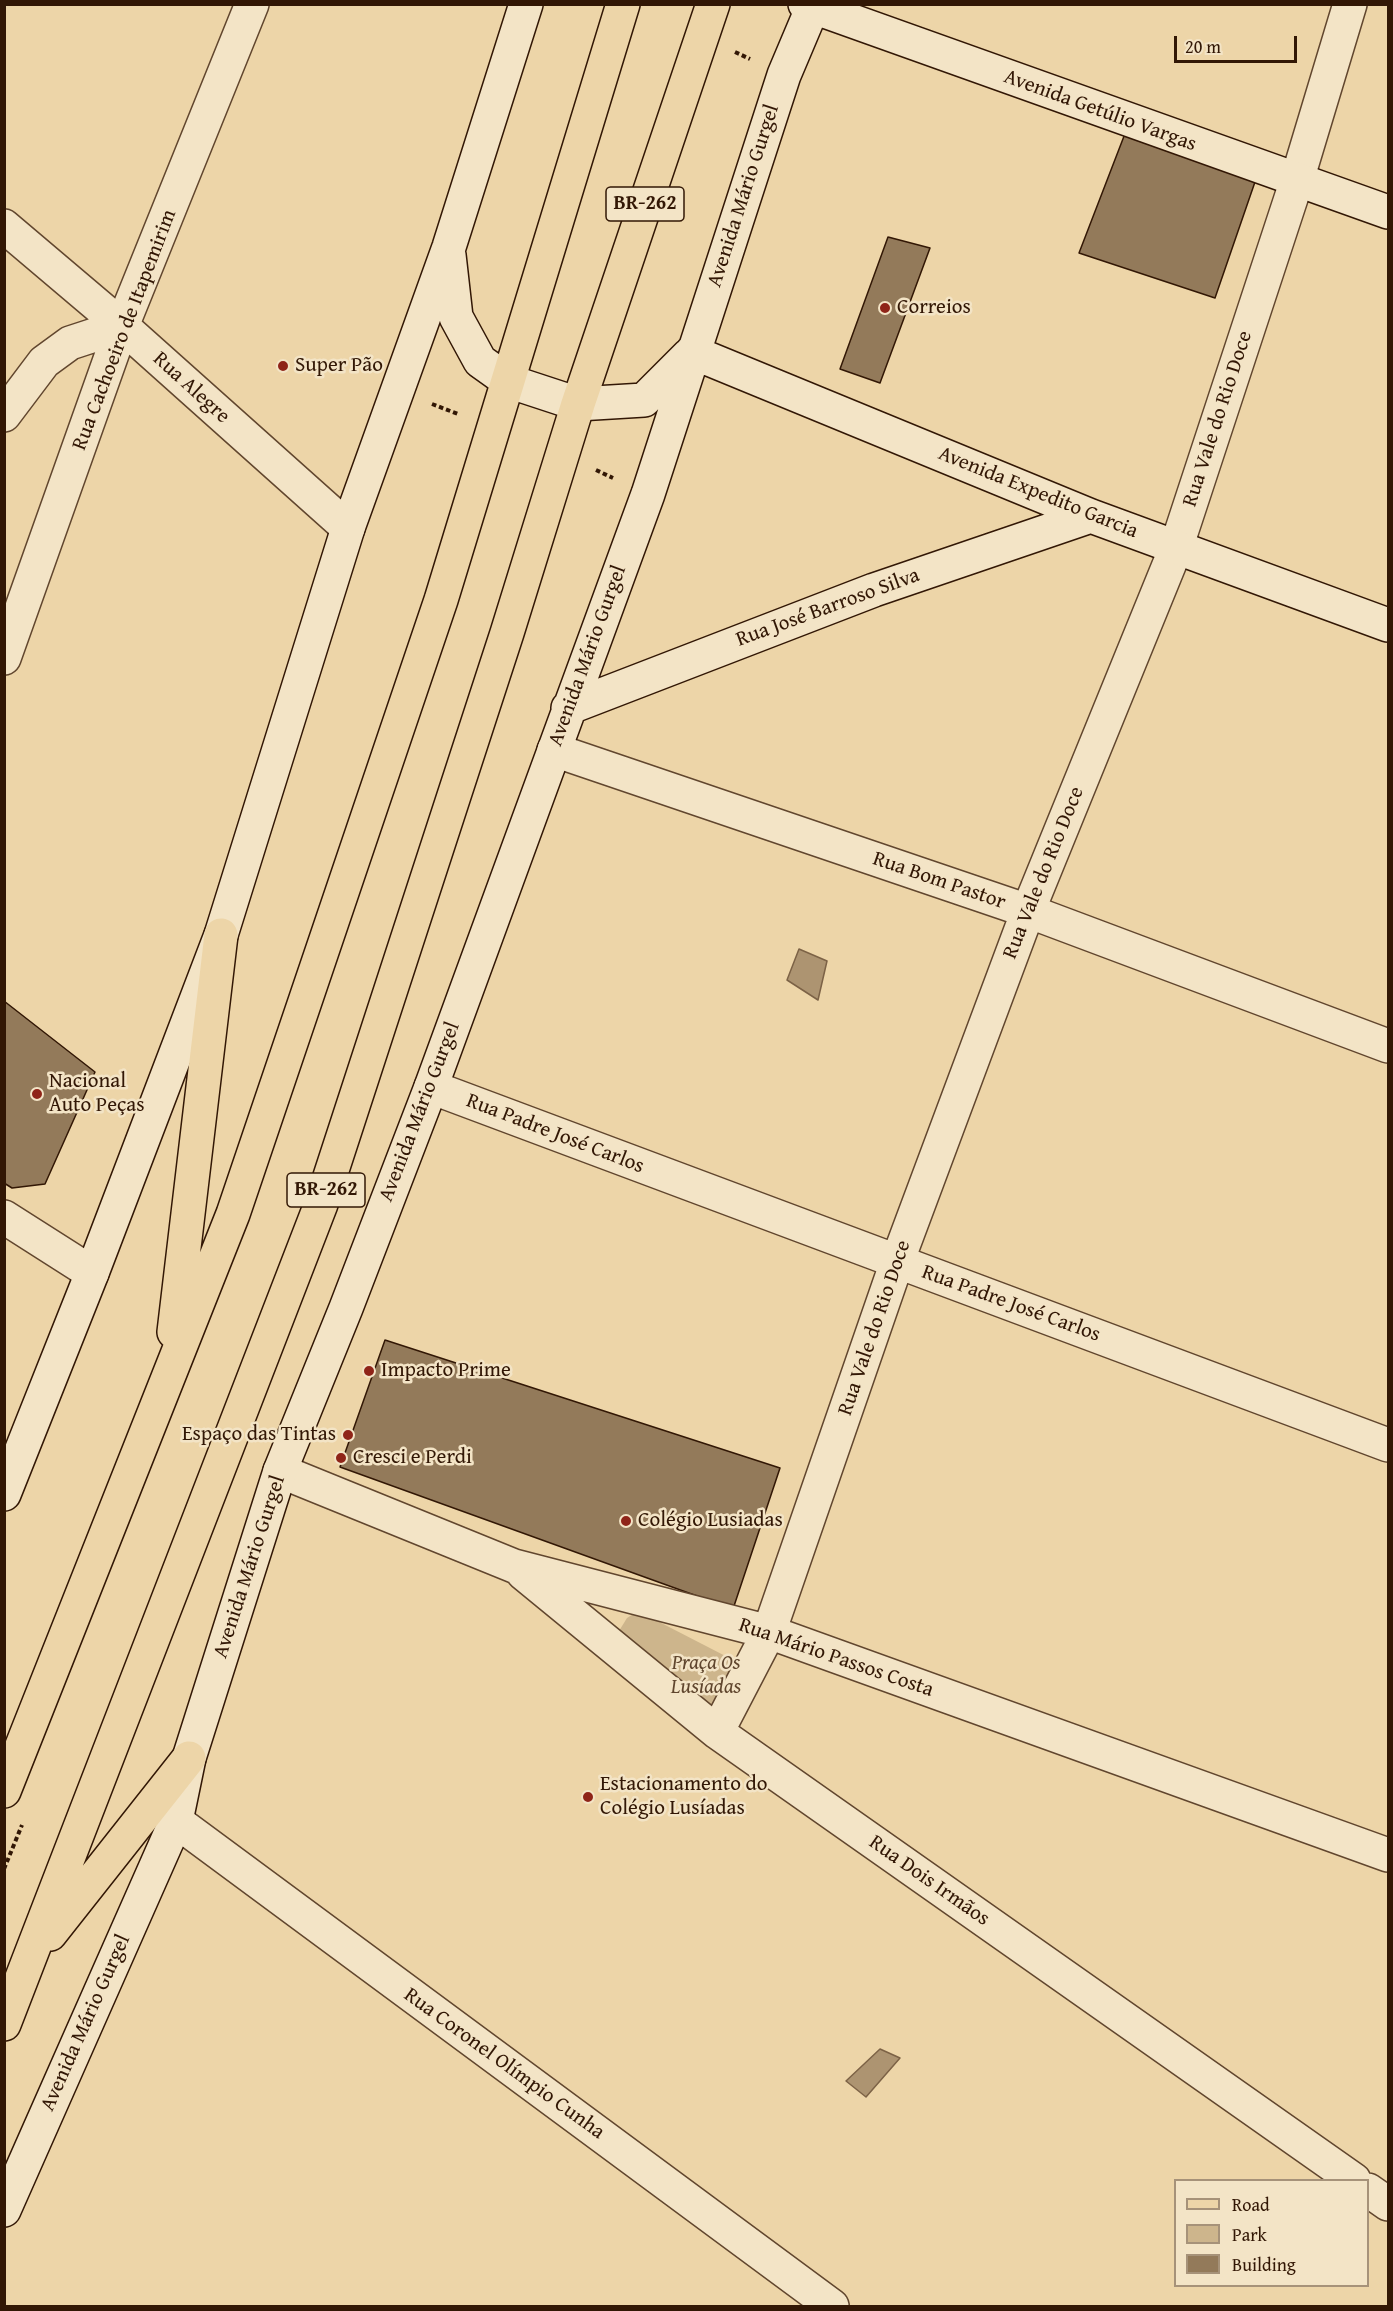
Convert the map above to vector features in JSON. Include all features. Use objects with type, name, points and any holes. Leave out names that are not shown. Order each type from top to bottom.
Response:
[{"type":"main road","points":[[4,1791],[233,1214],[441,600],[623,4]]},
{"type":"main road","name":"BR-262","points":[[4,2024],[321,1204],[507,633],[578,404],[713,4]]},
{"type":"main road","points":[[169,1376],[221,935]]},
{"type":"main road","points":[[29,1961],[189,1758]]},
{"type":"street","name":"Rua Cachoeiro de Itapemirim","points":[[4,658],[122,326],[252,4]]},
{"type":"street","points":[[4,1494],[92,1273],[221,935],[348,528],[449,247],[526,4]]},
{"type":"street","name":"Rua Vale do Rio Doce","points":[[717,1732],[770,1632],[897,1262],[1028,911],[1176,548],[1297,180],[1350,4]]},
{"type":"street","name":"Avenida Getúlio Vargas","points":[[811,6],[1389,212]]},
{"type":"street","name":"Avenida Mário Gurgel","points":[[4,2210],[176,1821],[189,1758],[280,1471],[431,1087],[648,494],[692,352],[784,75],[811,6]]},
{"type":"street","name":"Rua Alegre","points":[[4,225],[122,326],[348,528]]},
{"type":"street","points":[[449,247],[456,317],[480,361],[508,381],[578,404],[644,400],[692,352]]},
{"type":"street","points":[[4,415],[44,362],[70,343],[122,326]]},
{"type":"street","name":"Avenida Expedito Garcia","points":[[692,352],[1091,516],[1389,625]]},
{"type":"street","name":"Rua José Barroso Silva","points":[[568,708],[874,590],[1091,516]]},
{"type":"street","name":"Rua Bom Pastor","points":[[554,750],[1028,911],[1389,1046]]},
{"type":"street","name":"Rua Padre José Carlos","points":[[431,1087],[1389,1445]]},
{"type":"street","points":[[4,1217],[92,1273]]},
{"type":"street","name":"Rua Mário Passos Costa","points":[[280,1471],[514,1566],[770,1632],[1389,1855]]},
{"type":"street","name":"Rua Dois Irmãos","points":[[514,1566],[717,1732],[1351,2179]]},
{"type":"street","name":"Rua Coronel Olímpio Cunha","points":[[176,1821],[832,2307]]},
{"type":"street","points":[[1369,2191],[1389,2204]]},
{"type":"green space","name":"Praça Os Lusíadas","points":[[638,1611],[739,1663],[713,1711],[619,1631],[627,1618]]},
{"type":"shaded area","points":[[799,949],[827,961],[818,1000],[787,980]]},
{"type":"shaded area","points":[[880,2049],[900,2058],[866,2097],[846,2081]]},
{"type":"building","points":[[1126,131],[1256,179],[1215,298],[1079,253]]},
{"type":"building","name":"Correios","points":[[888,237],[930,248],[880,383],[840,369]]},
{"type":"building","points":[[4,1001],[95,1072],[45,1184],[12,1188],[4,1183]]},
{"type":"building","name":"Colégio Lusiadas","points":[[385,1340],[780,1468],[733,1609],[340,1467]]},
{"type":"place","name":"Correios","points":[[885,308]]},
{"type":"place","name":"Super Pão","points":[[283,366]]},
{"type":"place","name":"Nacional Auto Peças","points":[[37,1094]]},
{"type":"place","name":"Impacto Prime","points":[[369,1371]]},
{"type":"place","name":"Espaço das Tintas","points":[[348,1435]]},
{"type":"place","name":"Cresci e Perdi","points":[[341,1458]]},
{"type":"place","name":"Colégio Lusiadas","points":[[626,1521]]},
{"type":"place","name":"Estacionamento do Colégio Lusíadas","points":[[588,1797]]}]
